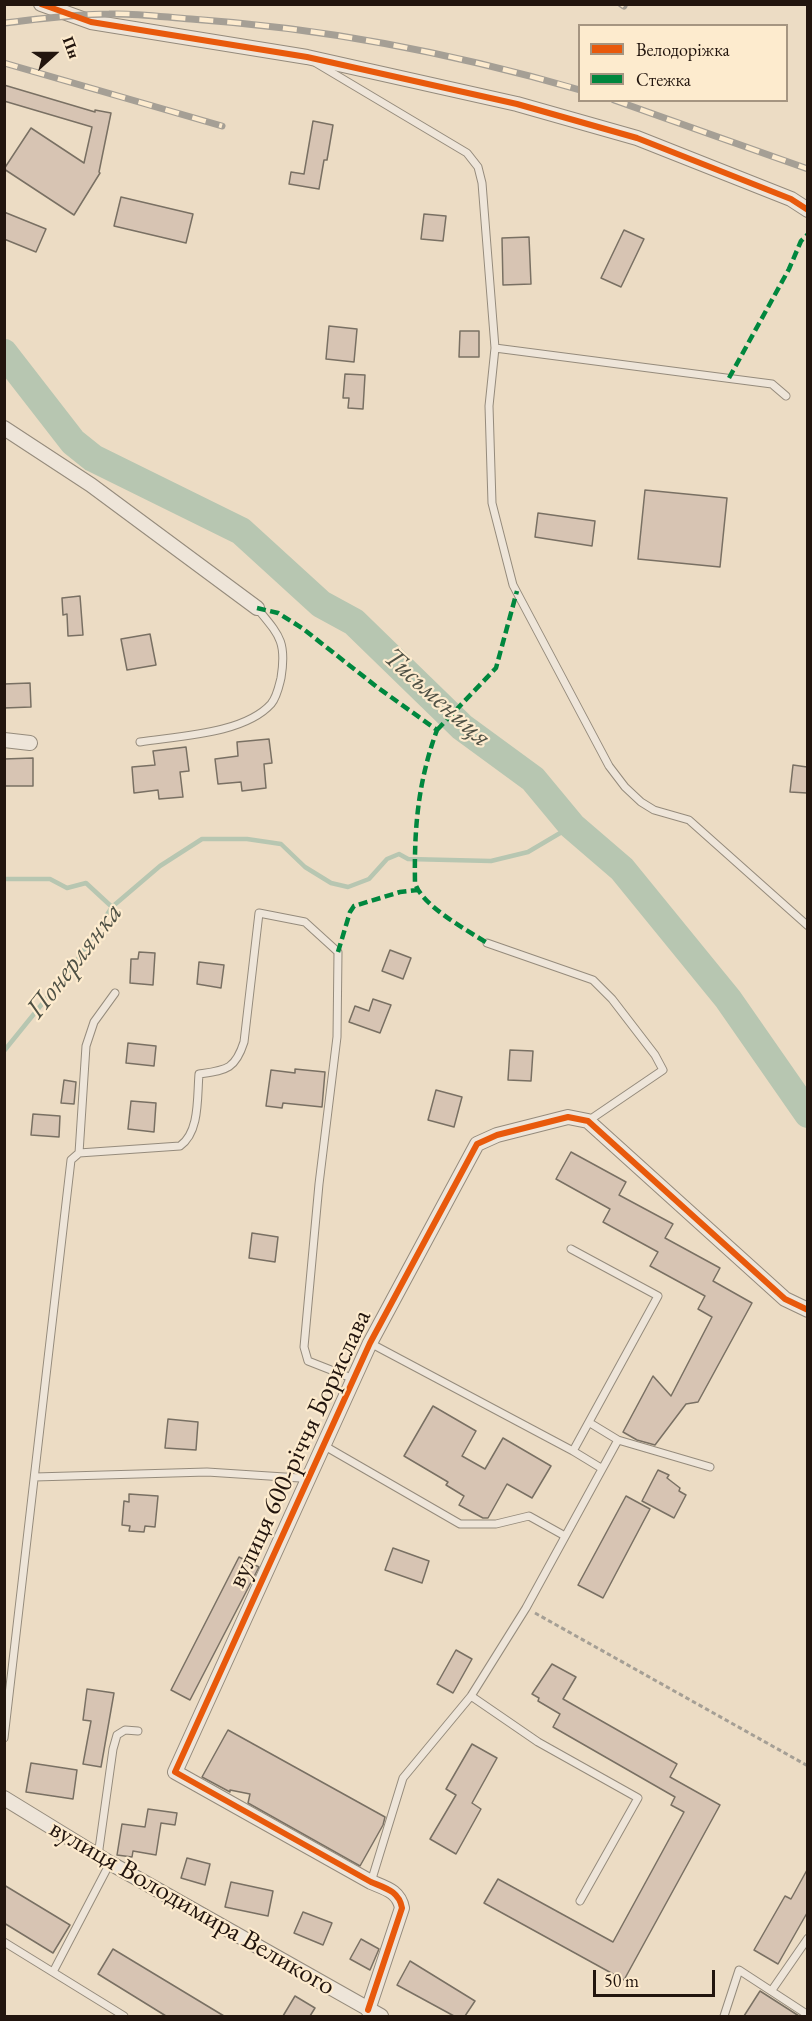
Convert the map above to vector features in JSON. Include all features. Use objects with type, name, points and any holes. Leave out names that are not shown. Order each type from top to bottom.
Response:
[{"type":"street","points":[[41,4],[91,22],[307,57],[518,104],[638,138],[791,199],[807,210]]},
{"type":"street","points":[[4,428],[91,485],[257,608]]},
{"type":"street","points":[[4,740],[30,743]]},
{"type":"street","name":"вулиця 600-річчя Борислава","points":[[372,2014],[402,1908],[401,1899],[395,1893],[371,1882],[175,1772],[370,1343],[477,1144],[496,1135],[568,1117],[588,1121]]},
{"type":"street","points":[[588,1121],[785,1299],[807,1310]]},
{"type":"street","name":"вулиця Володимира Великого","points":[[4,1798],[98,1856],[372,2014]]},
{"type":"lane","points":[[307,57],[467,153],[478,166],[482,183],[495,348],[489,406],[492,503],[513,585],[609,766],[625,787],[640,802],[654,810],[689,820],[807,926]]},
{"type":"lane","points":[[495,348],[772,384],[786,396]]},
{"type":"lane","points":[[140,742],[220,729],[262,712],[273,702],[279,686],[284,657],[282,644],[278,634],[257,608]]},
{"type":"lane","points":[[4,1738],[71,1160],[79,1153],[180,1146],[186,1142],[193,1130],[200,1074],[222,1071],[232,1066],[239,1057],[244,1042],[259,914],[305,922],[338,952],[337,1037],[319,1184],[304,1347],[308,1361],[354,1379]]},
{"type":"lane","points":[[487,943],[593,980],[612,999],[663,1070],[588,1121]]},
{"type":"lane","points":[[79,1153],[86,1046],[94,1022],[115,993]]},
{"type":"lane","points":[[571,1249],[658,1296],[573,1451]]},
{"type":"lane","points":[[370,1343],[601,1468]]},
{"type":"lane","points":[[590,1423],[618,1440],[710,1467]]},
{"type":"lane","points":[[371,1882],[403,1778],[471,1696],[526,1608],[618,1440]]},
{"type":"lane","points":[[323,1445],[460,1524],[496,1524],[529,1516],[565,1536]]},
{"type":"lane","points":[[35,1478],[207,1472],[300,1478],[308,1482]]},
{"type":"lane","points":[[471,1696],[538,1742],[638,1798],[580,1901]]},
{"type":"lane","points":[[98,1856],[117,1735],[125,1730],[138,1731]]},
{"type":"lane","points":[[53,1972],[110,1863]]},
{"type":"lane","points":[[772,1990],[807,1938]]},
{"type":"lane","points":[[4,1942],[124,2016]]},
{"type":"lane","points":[[724,2016],[739,1970],[807,2015]]},
{"type":"path","points":[[526,1608],[807,1766]]},
{"type":"building","points":[[4,85],[95,112],[95,110],[111,113],[100,173],[74,215],[4,169],[31,128],[84,163],[92,127],[4,101]]},
{"type":"building","points":[[313,121],[333,125],[319,189],[289,184],[291,172],[304,174]]},
{"type":"building","points":[[121,197],[193,214],[186,243],[114,226]]},
{"type":"building","points":[[4,212],[46,229],[36,252],[4,239]]},
{"type":"building","points":[[424,214],[446,216],[443,241],[421,239]]},
{"type":"building","points":[[624,230],[644,239],[621,287],[601,278]]},
{"type":"building","points":[[529,237],[531,284],[503,285],[502,238]]},
{"type":"building","points":[[329,326],[357,329],[354,362],[326,359]]},
{"type":"building","points":[[460,331],[479,331],[479,357],[459,357]]},
{"type":"building","points":[[345,374],[365,375],[363,409],[348,408],[349,398],[343,398]]},
{"type":"building","points":[[645,490],[727,498],[720,567],[638,559]]},
{"type":"building","points":[[538,513],[595,521],[592,546],[535,537]]},
{"type":"building","points":[[80,596],[83,635],[68,636],[67,614],[63,615],[62,598]]},
{"type":"building","points":[[150,634],[156,665],[127,670],[121,639]]},
{"type":"building","points":[[30,683],[31,707],[4,708],[4,684]]},
{"type":"building","points":[[269,739],[272,763],[264,764],[266,788],[242,791],[241,782],[218,784],[215,759],[238,756],[237,742]]},
{"type":"building","points":[[186,747],[189,771],[180,772],[183,797],[159,799],[158,790],[134,793],[132,767],[155,765],[153,751]]},
{"type":"building","points":[[33,758],[33,786],[4,786],[4,759]]},
{"type":"building","points":[[793,765],[807,767],[807,793],[790,792]]},
{"type":"building","points":[[390,950],[411,958],[403,979],[382,971]]},
{"type":"building","points":[[139,952],[155,953],[153,985],[130,983],[131,959],[138,959]]},
{"type":"building","points":[[199,962],[224,965],[221,988],[197,984]]},
{"type":"building","points":[[373,999],[391,1005],[380,1033],[349,1022],[355,1006],[369,1011]]},
{"type":"building","points":[[128,1043],[156,1046],[154,1066],[126,1063]]},
{"type":"building","points":[[510,1050],[533,1051],[531,1081],[508,1080]]},
{"type":"building","points":[[295,1069],[325,1072],[322,1107],[283,1103],[282,1108],[266,1106],[271,1070],[295,1073]]},
{"type":"building","points":[[64,1080],[76,1082],[74,1104],[61,1103]]},
{"type":"building","points":[[436,1090],[462,1097],[454,1127],[428,1120]]},
{"type":"building","points":[[131,1101],[156,1103],[154,1132],[128,1129]]},
{"type":"building","points":[[33,1114],[60,1116],[59,1137],[31,1135]]},
{"type":"building","points":[[571,1152],[626,1182],[619,1195],[673,1224],[665,1238],[720,1268],[713,1281],[752,1303],[698,1402],[686,1404],[655,1445],[637,1440],[623,1432],[653,1376],[671,1396],[712,1317],[698,1309],[705,1296],[650,1266],[658,1252],[603,1222],[610,1209],[556,1179]]},
{"type":"building","points":[[252,1233],[278,1237],[275,1262],[249,1258]]},
{"type":"building","points":[[433,1406],[476,1431],[462,1456],[485,1469],[503,1438],[551,1466],[532,1498],[507,1484],[488,1518],[483,1518],[459,1505],[464,1496],[446,1485],[448,1482],[404,1456]]},
{"type":"building","points":[[168,1419],[198,1422],[196,1450],[165,1448]]},
{"type":"building","points":[[658,1470],[669,1475],[667,1478],[686,1495],[674,1518],[642,1501]]},
{"type":"building","points":[[129,1494],[158,1496],[155,1527],[145,1526],[144,1532],[129,1531],[130,1526],[122,1525],[124,1501],[129,1502]]},
{"type":"building","points":[[626,1496],[650,1509],[603,1598],[578,1585]]},
{"type":"building","points":[[393,1548],[429,1561],[422,1583],[385,1570]]},
{"type":"building","points":[[239,1557],[259,1567],[190,1700],[171,1690]]},
{"type":"building","points":[[456,1650],[472,1659],[453,1693],[437,1684]]},
{"type":"building","points":[[552,1664],[576,1677],[563,1699],[677,1764],[670,1777],[720,1805],[624,1980],[484,1903],[498,1879],[613,1942],[684,1812],[671,1805],[675,1797],[553,1727],[560,1714],[538,1701],[539,1698],[532,1694]]},
{"type":"building","points":[[87,1689],[114,1693],[101,1767],[83,1764],[91,1721],[83,1720]]},
{"type":"building","points":[[228,1730],[385,1817],[383,1825],[360,1866],[248,1803],[250,1794],[230,1790],[230,1792],[202,1777]]},
{"type":"building","points":[[472,1744],[497,1758],[472,1803],[481,1809],[456,1854],[430,1839],[456,1795],[446,1789]]},
{"type":"building","points":[[31,1763],[77,1770],[73,1799],[26,1792]]},
{"type":"building","points":[[148,1809],[177,1813],[175,1825],[161,1823],[156,1855],[133,1851],[132,1857],[117,1855],[122,1824],[145,1827]]},
{"type":"building","points":[[187,1858],[210,1864],[205,1885],[181,1878]]},
{"type":"building","points":[[807,1870],[807,1913],[778,1964],[754,1950],[785,1896],[791,1899]]},
{"type":"building","points":[[231,1882],[273,1891],[268,1916],[225,1907]]},
{"type":"building","points":[[4,1885],[70,1925],[53,1953],[4,1923]]},
{"type":"building","points":[[303,1912],[332,1923],[323,1945],[294,1933]]},
{"type":"building","points":[[361,1939],[379,1949],[370,1970],[350,1959]]},
{"type":"building","points":[[113,1949],[224,2016],[166,2016],[98,1974]]},
{"type":"building","points":[[410,1961],[475,2001],[465,2016],[454,2016],[397,1985]]},
{"type":"building","points":[[760,1991],[799,2016],[744,2016]]},
{"type":"building","points":[[295,1996],[315,2008],[310,2016],[283,2016]]},
{"type":"waterway","name":"Тисьмениця","points":[[4,353],[73,442],[93,458],[241,531],[321,604],[354,622],[462,727],[533,779],[572,826],[622,869],[728,999],[808,1114]]},
{"type":"waterway","name":"Понерлянка","points":[[4,1051],[76,962],[112,907],[160,866],[202,839],[247,839],[281,844],[305,867],[331,883],[348,887],[369,879],[387,859],[399,854],[408,859],[491,861],[528,852],[572,826]]},
{"type":"waterway","points":[[4,879],[50,879],[67,888],[86,883],[112,907]]},
{"type":"railway","points":[[4,23],[96,14],[150,15],[240,23],[387,44],[484,65],[578,89]]},
{"type":"railway","points":[[4,63],[222,126]]},
{"type":"railway","points":[[620,102],[808,169]]},
{"type":"marked path","points":[[729,378],[789,269],[801,241],[808,234]]},
{"type":"marked path","points":[[437,730],[496,668],[517,591]]},
{"type":"marked path","points":[[257,608],[278,613],[302,628],[377,687],[437,730],[425,768],[418,805],[415,883],[419,892],[436,909],[487,943]]},
{"type":"marked path","points":[[338,952],[350,912],[354,906],[400,892],[417,890]]},
{"type":"cycle path","points":[[41,4],[91,22],[307,57],[517,104],[637,138],[791,199],[808,210]]},
{"type":"cycle path","points":[[368,2010],[402,1908],[395,1894],[175,1772],[370,1343],[477,1144],[497,1135],[568,1117],[588,1121],[785,1299],[808,1310]]}]
